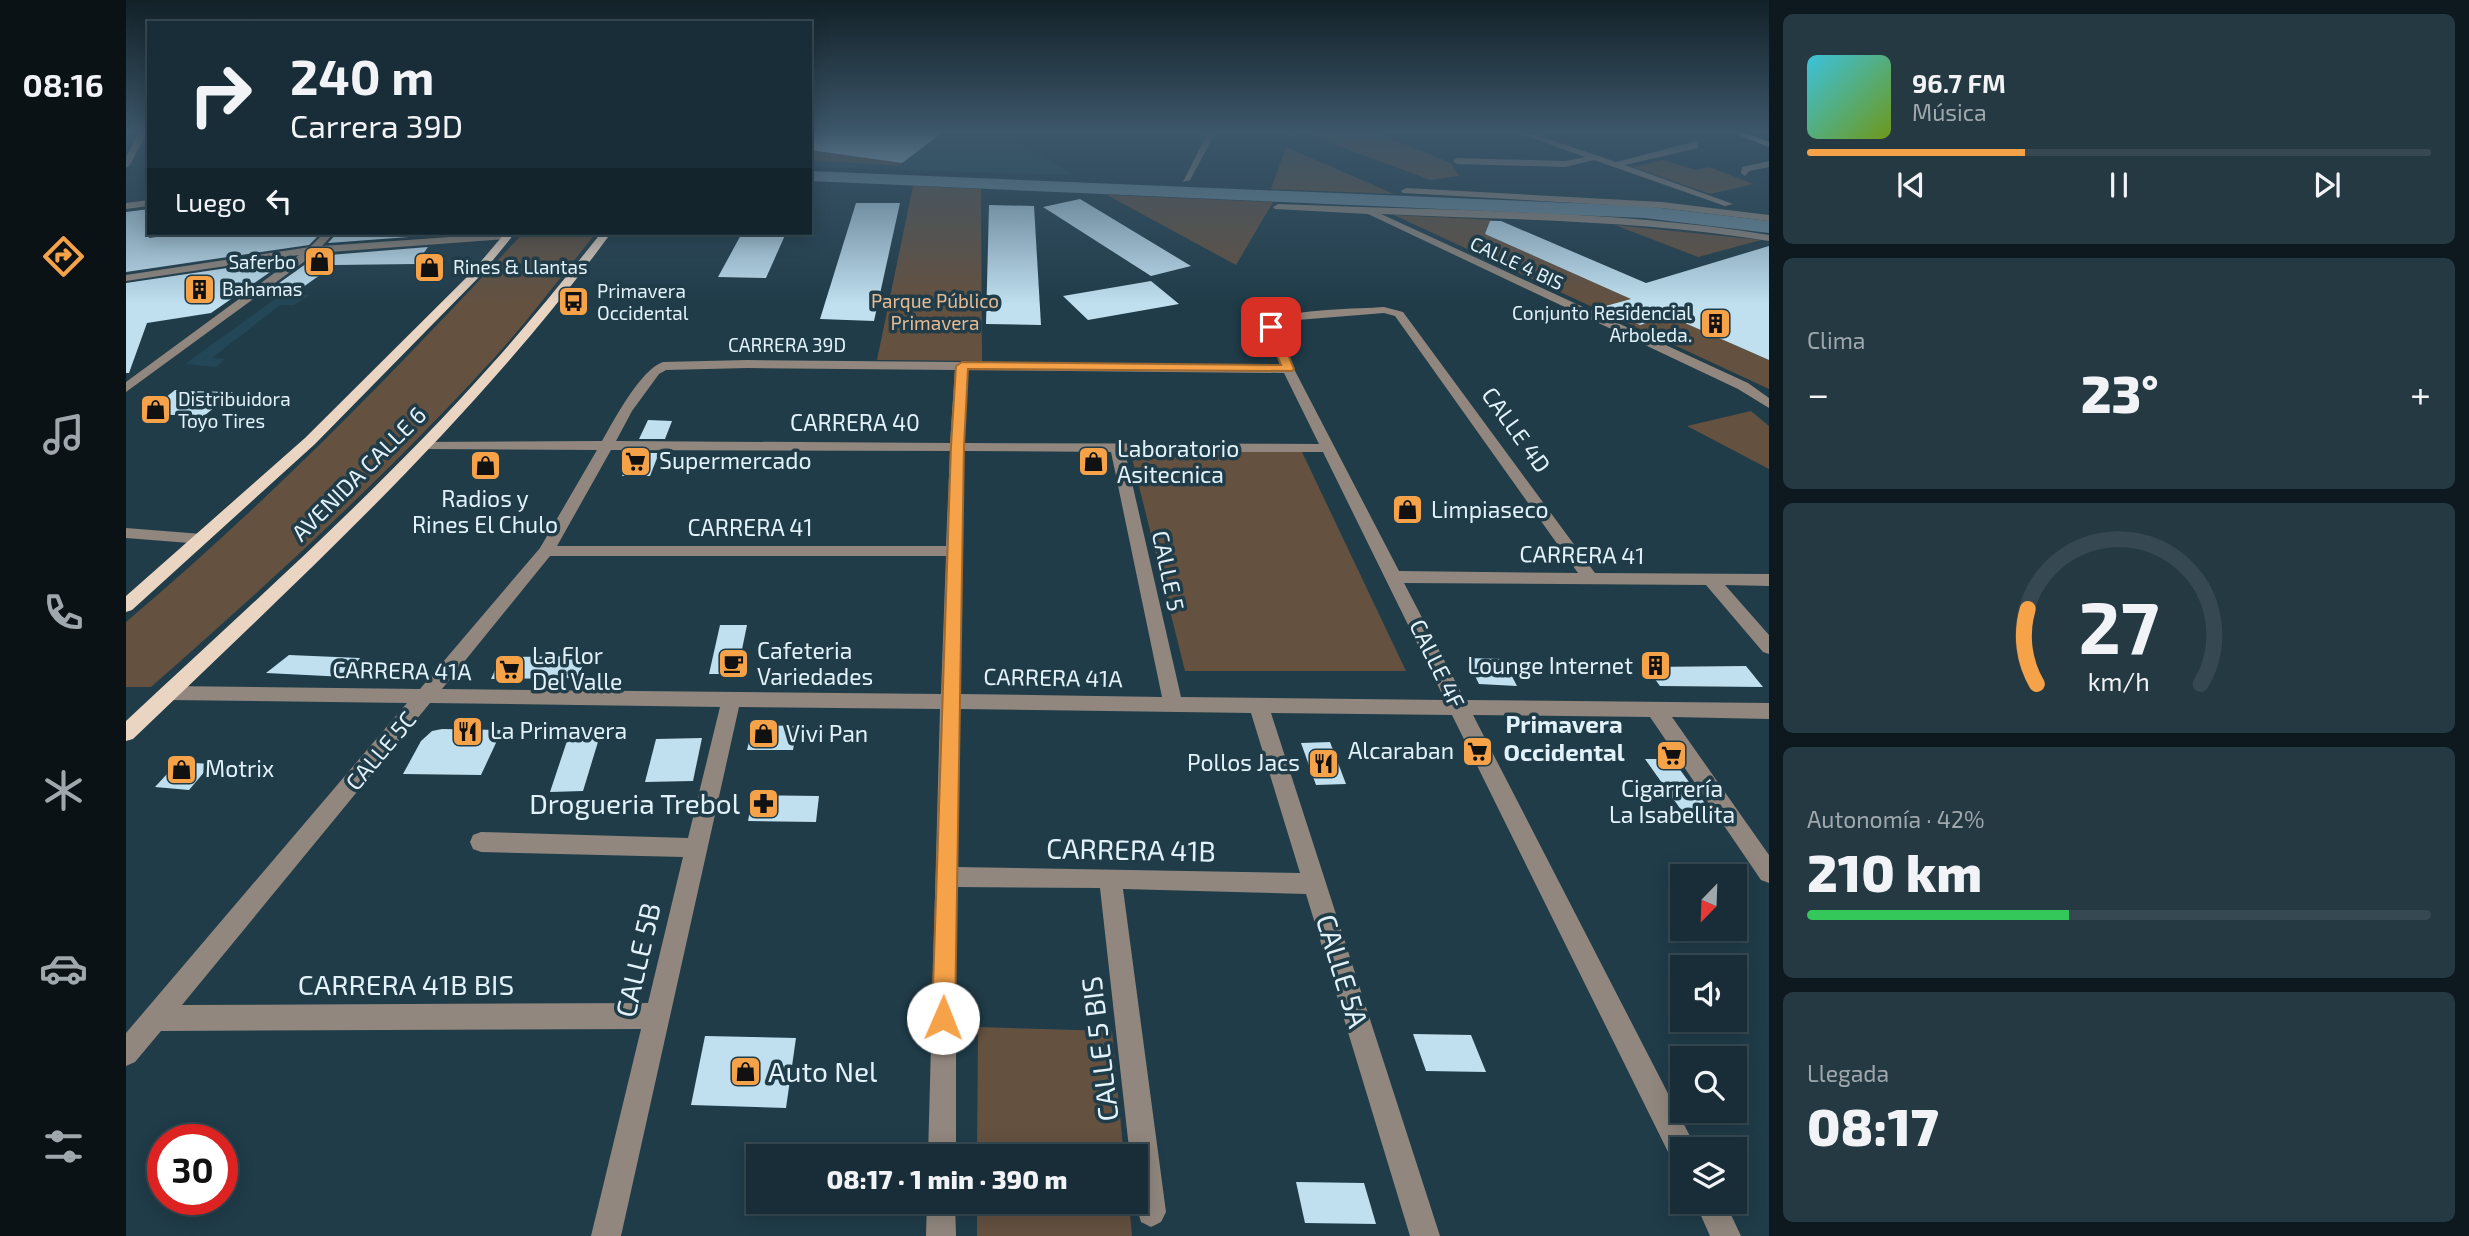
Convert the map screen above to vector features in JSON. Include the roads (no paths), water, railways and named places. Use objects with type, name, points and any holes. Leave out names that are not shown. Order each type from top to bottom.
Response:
[{"type":"main road","points":[[126,606],[202,539],[368,383],[476,274],[508,235]]},
{"type":"main road","name":"AVENIDA CALLE 6","points":[[126,733],[425,445],[528,333],[604,235]]},
{"type":"street","points":[[1686,190],[1768,218]]},
{"type":"street","points":[[1406,191],[1692,208],[1768,218]]},
{"type":"street","points":[[1690,191],[1700,202],[1692,208]]},
{"type":"street","points":[[126,206],[147,203]]},
{"type":"street","points":[[1278,207],[1659,224],[1769,238]]},
{"type":"street","name":"CALLE 4 BIS","points":[[1363,209],[1743,386],[1769,404]]},
{"type":"street","points":[[126,388],[133,378],[313,250],[327,235]]},
{"type":"street","points":[[126,278],[313,250],[508,235]]},
{"type":"street","name":"CALLE 4D","points":[[1271,327],[1274,319],[1283,318],[1384,310],[1399,314],[1590,578]]},
{"type":"street","name":"CALLE 4F","points":[[1271,327],[1288,369],[1675,1137]]},
{"type":"street","name":"CARRERA 39D","points":[[663,366],[1288,369]]},
{"type":"street","name":"CALLE 5C","points":[[126,1053],[546,551],[626,411],[655,371],[663,366]]},
{"type":"street","points":[[942,1144],[945,877],[957,446],[962,366]]},
{"type":"street","name":"CARRERA 40","points":[[425,445],[1328,448]]},
{"type":"street","name":"CALLE 5","points":[[1118,447],[1173,704]]},
{"type":"street","points":[[126,533],[202,539]]},
{"type":"street","name":"CARRERA 41","points":[[546,551],[955,551]]},
{"type":"street","name":"CARRERA 41","points":[[1394,577],[1769,580]]},
{"type":"street","points":[[1710,579],[1769,648]]},
{"type":"street","name":"CARRERA 41A","points":[[168,693],[1769,711]]},
{"type":"street","name":"CALLE 5B","points":[[606,1236],[655,1016],[731,699]]},
{"type":"street","name":"CALLE 5A","points":[[1259,706],[1425,1236]]},
{"type":"street","points":[[1656,710],[1769,873]]},
{"type":"street","points":[[481,842],[695,848]]},
{"type":"street","name":"CARRERA 41B","points":[[945,877],[1110,878],[1315,884]]},
{"type":"street","name":"CALLE 5 BIS","points":[[1110,878],[1151,1212]]},
{"type":"street","name":"CARRERA 41B BIS","points":[[156,1018],[655,1016]]},
{"type":"street","points":[[941,1236],[942,1214]]},
{"type":"street","points":[[1715,1214],[1726,1236]]},
{"type":"place","name":"Saferbo","points":[[319,262]]},
{"type":"place","name":"Rines & Llantas","points":[[430,267]]},
{"type":"place","name":"Bahamas","points":[[199,289]]},
{"type":"place","name":"Primavera Occidental","points":[[574,302]]},
{"type":"place","name":"Conjunto Residencial Arboleda.","points":[[1715,324]]},
{"type":"place","name":"Distribuidora Toyo Tires","points":[[155,410]]},
{"type":"place","name":"Supermercado","points":[[636,461]]},
{"type":"place","name":"Laboratorio Asitecnica","points":[[1094,462]]},
{"type":"place","name":"Radios y Rines El Chulo","points":[[485,465]]},
{"type":"place","name":"Limpiaseco","points":[[1408,510]]},
{"type":"place","name":"Cafeteria Variedades","points":[[734,664]]},
{"type":"place","name":"Lounge Internet","points":[[1656,666]]},
{"type":"place","name":"La Flor Del Valle","points":[[509,669]]},
{"type":"place","name":"La Primavera","points":[[467,731]]},
{"type":"place","name":"Vivi Pan","points":[[763,734]]},
{"type":"place","name":"Alcaraban","points":[[1477,751]]},
{"type":"place","name":"Cigarrería La Isabellita","points":[[1672,755]]},
{"type":"place","name":"Pollos Jacs","points":[[1323,763]]},
{"type":"place","name":"Motrix","points":[[182,769]]},
{"type":"place","name":"Drogueria Trebol","points":[[763,804]]},
{"type":"place","name":"Auto Nel","points":[[745,1072]]},
{"type":"district","name":"Primavera Occidental","points":[[1564,739]]},
{"type":"park label","name":"Parque Público Primavera","points":[[935,312]]}]
